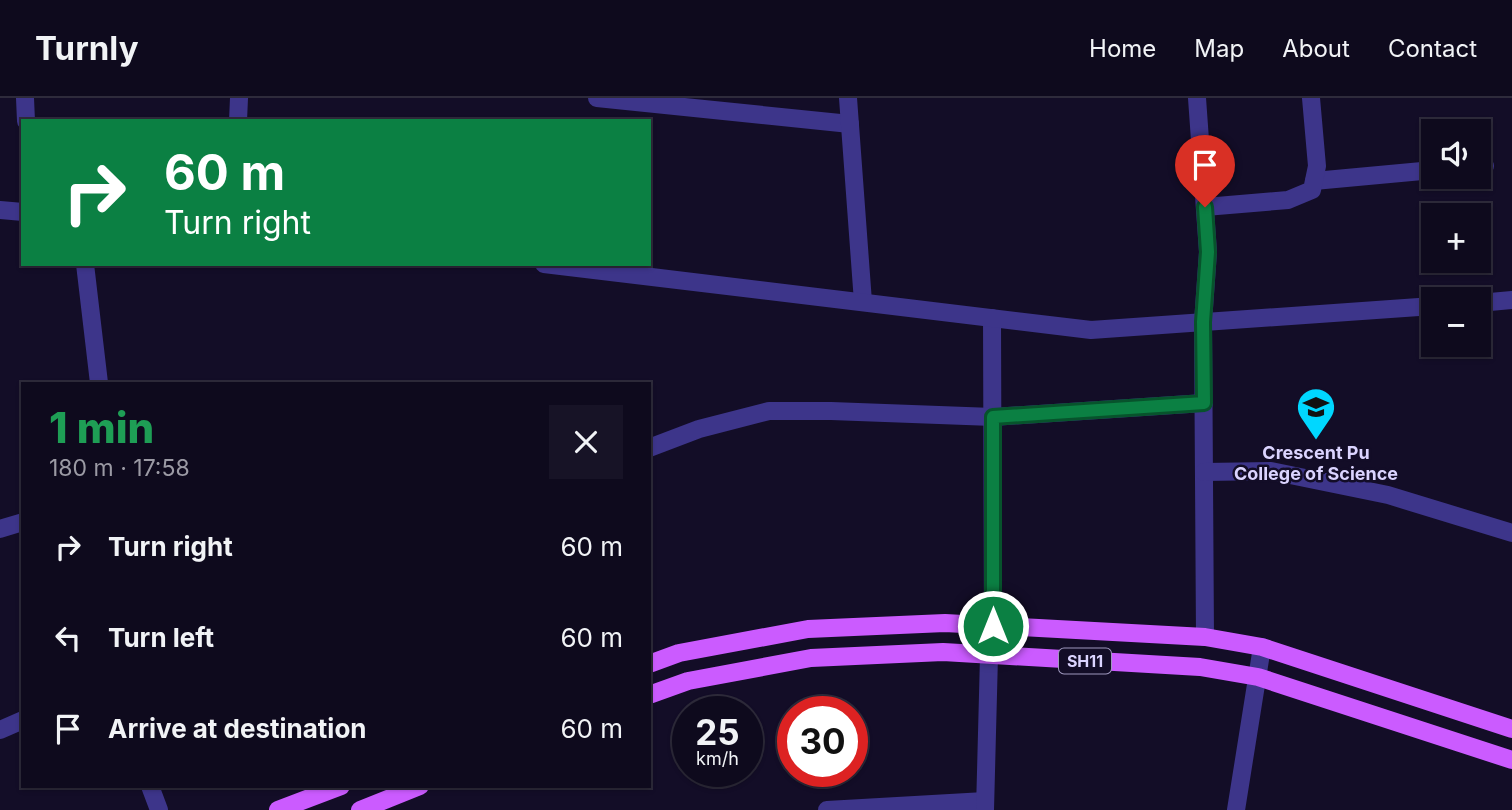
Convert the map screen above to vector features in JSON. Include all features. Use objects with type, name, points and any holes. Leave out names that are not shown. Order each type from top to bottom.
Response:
[{"type":"main road","name":"SH11","points":[[651,663],[679,653],[808,629],[945,623],[1205,637],[1262,647],[1512,729]]},
{"type":"main road","name":"SH11","points":[[651,694],[688,681],[811,658],[943,652],[1200,667],[1258,677],[1512,760]]},
{"type":"main road","points":[[278,810],[336,788]]},
{"type":"main road","points":[[360,810],[388,805],[417,788]]},
{"type":"street","points":[[24,98],[26,119]]},
{"type":"street","points":[[238,119],[239,98]]},
{"type":"street","points":[[597,98],[850,124]]},
{"type":"street","points":[[848,98],[863,303]]},
{"type":"street","points":[[1197,98],[1208,252],[1203,322],[1205,637]]},
{"type":"street","points":[[1205,207],[1288,200],[1312,190],[1317,166],[1311,98]]},
{"type":"street","points":[[1314,181],[1421,171]]},
{"type":"street","points":[[0,210],[21,212]]},
{"type":"street","points":[[85,266],[99,382]]},
{"type":"street","points":[[560,266],[1091,330],[1421,307]]},
{"type":"street","points":[[1491,302],[1512,300]]},
{"type":"street","points":[[992,318],[993,626]]},
{"type":"street","points":[[651,447],[699,429],[768,411],[993,417],[1204,403]]},
{"type":"street","points":[[1204,471],[1271,471],[1388,495],[1512,533]]},
{"type":"street","points":[[0,528],[21,523]]},
{"type":"street","points":[[1236,810],[1262,647]]},
{"type":"street","points":[[827,810],[985,806],[989,656]]},
{"type":"street","points":[[0,730],[21,721]]},
{"type":"street","points":[[151,788],[159,810]]},
{"type":"place","name":"Crescent Pu College of Science","points":[[1316,441]]},
{"type":"route","points":[[993,626],[993,417],[1204,403],[1203,322],[1208,252],[1205,207]]}]
